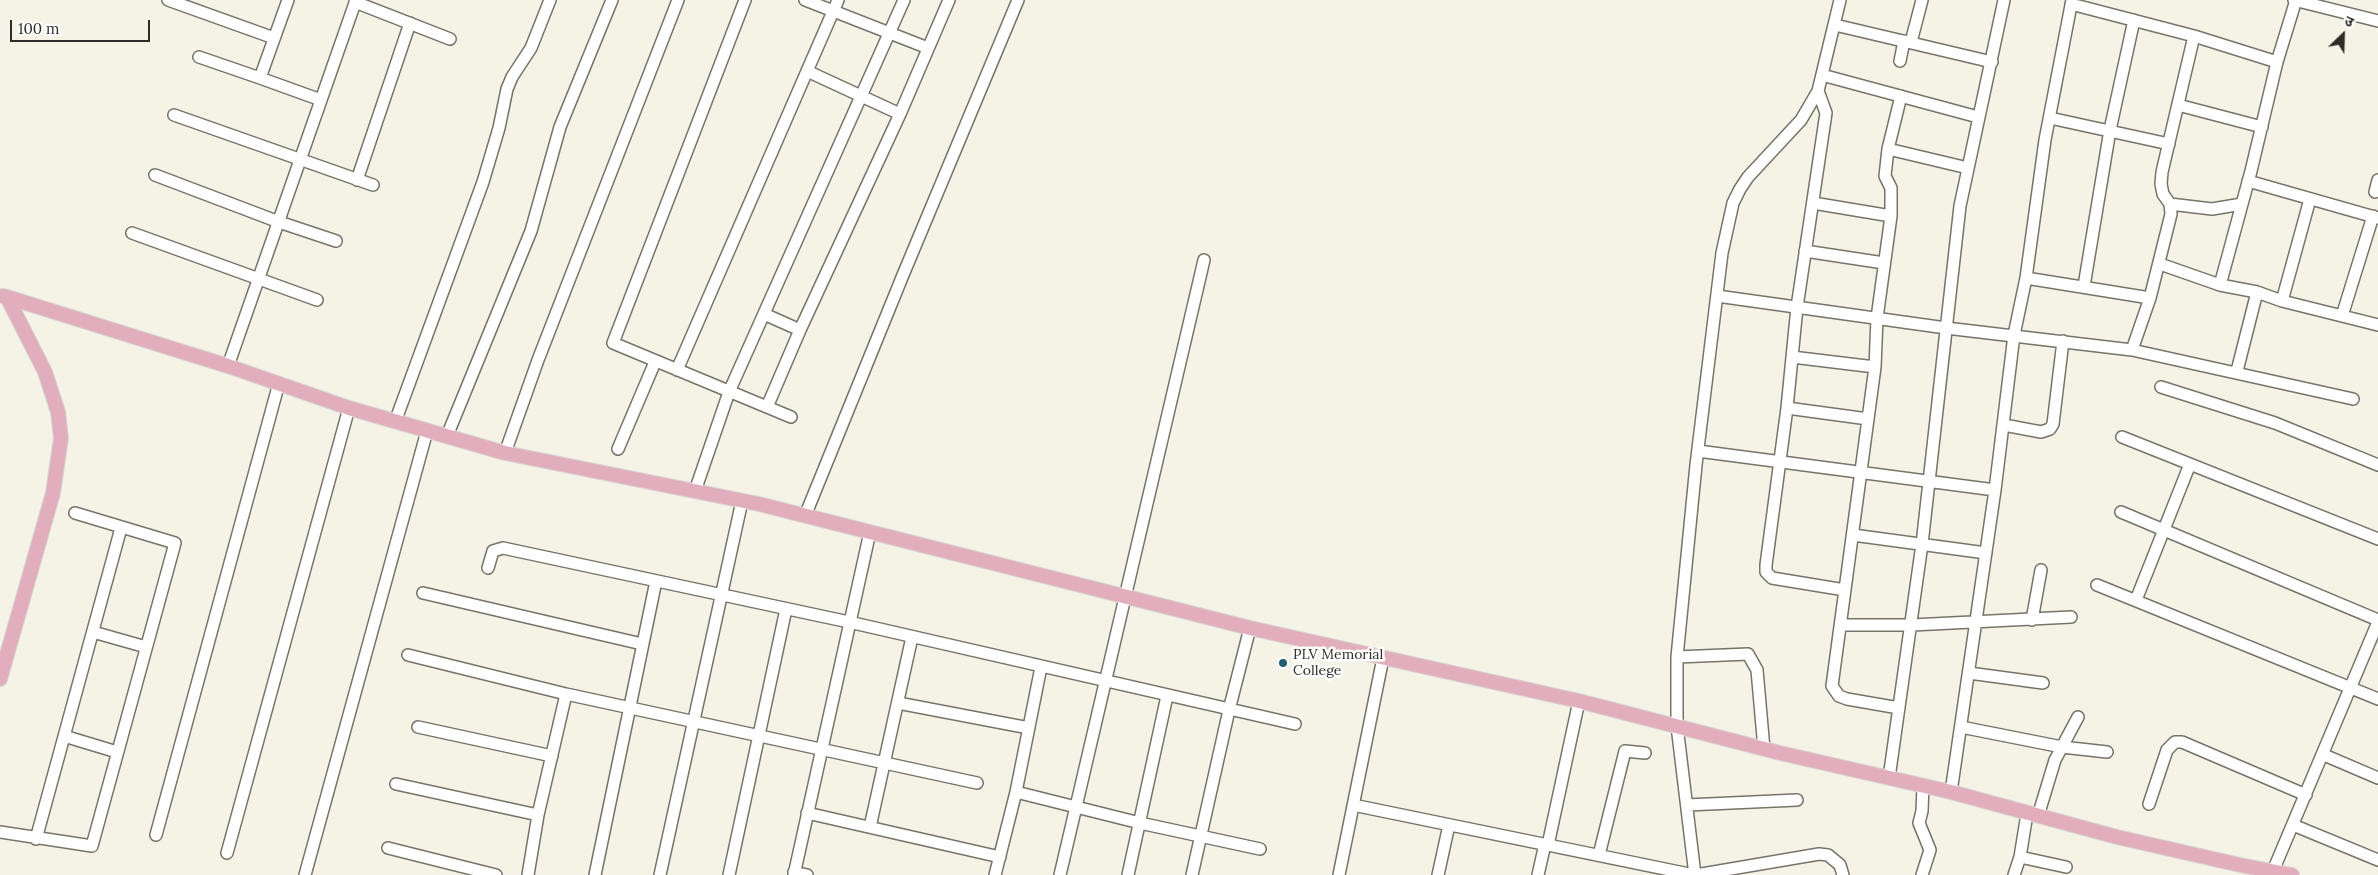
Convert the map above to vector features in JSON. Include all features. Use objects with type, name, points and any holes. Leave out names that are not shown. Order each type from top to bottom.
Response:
[{"type":"main road","points":[[4,296],[228,366],[349,408],[505,453],[695,491],[806,516],[1250,628],[1579,701],[1764,749],[1951,792],[2146,844],[2292,875]]},
{"type":"main road","points":[[0,679],[53,493],[61,438],[58,412],[45,372],[4,296]]},
{"type":"street","points":[[168,0],[274,38]]},
{"type":"street","points":[[260,78],[288,0]]},
{"type":"street","points":[[395,422],[484,182],[499,128],[507,89],[512,77],[531,48],[550,0]]},
{"type":"street","points":[[447,436],[531,231],[560,127],[612,0]]},
{"type":"street","points":[[505,453],[538,360],[678,0]]},
{"type":"street","points":[[745,0],[613,343],[791,418]]},
{"type":"street","points":[[804,0],[836,6],[891,33],[928,48]]},
{"type":"street","points":[[695,491],[729,392],[891,33],[904,0]]},
{"type":"street","points":[[768,407],[800,330],[900,114],[949,0]]},
{"type":"street","points":[[806,516],[903,274],[1018,0]]},
{"type":"street","points":[[1695,875],[1677,726],[1676,657],[1722,253],[1733,203],[1740,189],[1748,177],[1801,120],[1818,92],[1840,0]]},
{"type":"street","points":[[1900,62],[1922,0]]},
{"type":"street","points":[[1889,778],[1912,625],[1930,481],[1960,206],[2004,0]]},
{"type":"street","points":[[2220,285],[2262,127],[2277,62],[2296,0],[2378,21]]},
{"type":"street","points":[[228,366],[356,1],[450,39]]},
{"type":"street","points":[[1951,792],[1970,673],[2004,425],[2014,336],[2026,278],[2050,118],[2071,2],[2194,36],[2277,62]]},
{"type":"street","points":[[677,370],[836,6]]},
{"type":"street","points":[[2084,286],[2110,130],[2134,20]]},
{"type":"street","points":[[357,180],[410,23]]},
{"type":"street","points":[[1835,24],[1992,62]]},
{"type":"street","points":[[2132,350],[2160,264],[2171,214],[2170,204],[2163,194],[2161,184],[2194,36]]},
{"type":"street","points":[[199,57],[321,100]]},
{"type":"street","points":[[807,71],[900,114]]},
{"type":"street","points":[[1822,74],[1978,117]]},
{"type":"street","points":[[1818,92],[1826,113],[1797,307],[1787,408],[1766,572],[1772,578],[1845,590]]},
{"type":"street","points":[[1899,708],[1847,699],[1834,691],[1832,686],[1875,367],[1877,318],[1891,216],[1891,188],[1885,176],[1888,149],[1901,96]]},
{"type":"street","points":[[2178,105],[2262,127]]},
{"type":"street","points":[[174,115],[373,185]]},
{"type":"street","points":[[2050,118],[2169,144]]},
{"type":"street","points":[[1888,149],[1968,168]]},
{"type":"street","points":[[155,175],[336,241]]},
{"type":"street","points":[[2248,181],[2375,217],[2342,316]]},
{"type":"street","points":[[2282,301],[2310,199]]},
{"type":"street","points":[[1813,203],[1891,216]]},
{"type":"street","points":[[2170,204],[2212,209],[2242,204]]},
{"type":"street","points":[[132,233],[317,300]]},
{"type":"street","points":[[1805,251],[1884,263]]},
{"type":"street","points":[[1060,875],[1204,260]]},
{"type":"street","points":[[2160,264],[2220,285],[2257,292],[2282,301],[2378,325]]},
{"type":"street","points":[[2026,278],[2150,298]]},
{"type":"street","points":[[2237,371],[2257,292]]},
{"type":"street","points":[[1717,296],[1946,328],[2132,350],[2237,371],[2353,399]]},
{"type":"street","points":[[764,314],[800,330]]},
{"type":"street","points":[[2004,425],[2041,432],[2050,428],[2053,424],[2063,341]]},
{"type":"street","points":[[1792,357],[1875,367]]},
{"type":"street","points":[[618,449],[655,362]]},
{"type":"street","points":[[156,835],[279,383]]},
{"type":"street","points":[[2160,386],[2275,423],[2378,465]]},
{"type":"street","points":[[227,853],[349,408]]},
{"type":"street","points":[[1787,408],[1868,419]]},
{"type":"street","points":[[305,875],[427,431]]},
{"type":"street","points":[[2122,436],[2378,539]]},
{"type":"street","points":[[1698,451],[1860,474],[1995,490]]},
{"type":"street","points":[[2136,600],[2190,464]]},
{"type":"street","points":[[660,875],[742,501]]},
{"type":"street","points":[[2120,512],[2378,621],[2324,755],[2274,871]]},
{"type":"street","points":[[0,832],[36,839],[92,846],[175,543],[75,513]]},
{"type":"street","points":[[36,839],[122,528]]},
{"type":"street","points":[[807,875],[794,874],[870,532]]},
{"type":"street","points":[[1853,535],[1986,552]]},
{"type":"street","points":[[488,568],[493,551],[503,548],[849,622],[1295,724]]},
{"type":"street","points":[[2032,620],[2041,570]]},
{"type":"street","points":[[595,875],[656,581]]},
{"type":"street","points":[[2097,584],[2378,699]]},
{"type":"street","points":[[423,593],[642,644]]},
{"type":"street","points":[[729,875],[786,609]]},
{"type":"street","points":[[1841,625],[1912,625],[2071,617]]},
{"type":"street","points":[[1192,875],[1229,710],[1250,628]]},
{"type":"street","points":[[92,632],[146,647]]},
{"type":"street","points":[[870,827],[912,637]]},
{"type":"street","points":[[1676,657],[1748,654],[1757,670],[1764,749]]},
{"type":"street","points":[[408,655],[566,694],[977,783]]},
{"type":"street","points":[[1339,875],[1383,658]]},
{"type":"street","points":[[995,875],[1016,792],[1041,666]]},
{"type":"street","points":[[1970,673],[2043,683]]},
{"type":"street","points":[[528,875],[538,815],[566,694]]},
{"type":"street","points":[[1128,875],[1167,696]]},
{"type":"street","points":[[1538,875],[1547,845],[1579,701]]},
{"type":"street","points":[[898,703],[1029,728]]},
{"type":"street","points":[[2014,875],[2033,815],[2055,760],[2078,717]]},
{"type":"street","points":[[418,727],[552,756]]},
{"type":"street","points":[[1962,727],[2062,747],[2107,752]]},
{"type":"street","points":[[64,736],[118,752]]},
{"type":"street","points":[[2149,804],[2167,750],[2175,742],[2182,742],[2306,795]]},
{"type":"street","points":[[1599,855],[1624,750],[1645,753]]},
{"type":"street","points":[[2324,755],[2378,778]]},
{"type":"street","points":[[396,784],[538,815]]},
{"type":"street","points":[[1922,875],[1930,850],[1919,823],[1922,811],[1923,786]]},
{"type":"street","points":[[1016,792],[1140,823],[1260,849]]},
{"type":"street","points":[[1687,805],[1797,800]]},
{"type":"street","points":[[1353,805],[1695,875],[1818,854],[1828,855],[1840,866],[1842,875]]},
{"type":"street","points":[[807,813],[1000,857]]},
{"type":"street","points":[[1438,875],[1449,825]]},
{"type":"street","points":[[2293,825],[2378,860]]},
{"type":"street","points":[[388,848],[496,875]]},
{"type":"street","points":[[2020,858],[2066,868]]},
{"type":"place","name":"PLV Memorial College","points":[[1283,663]]}]
